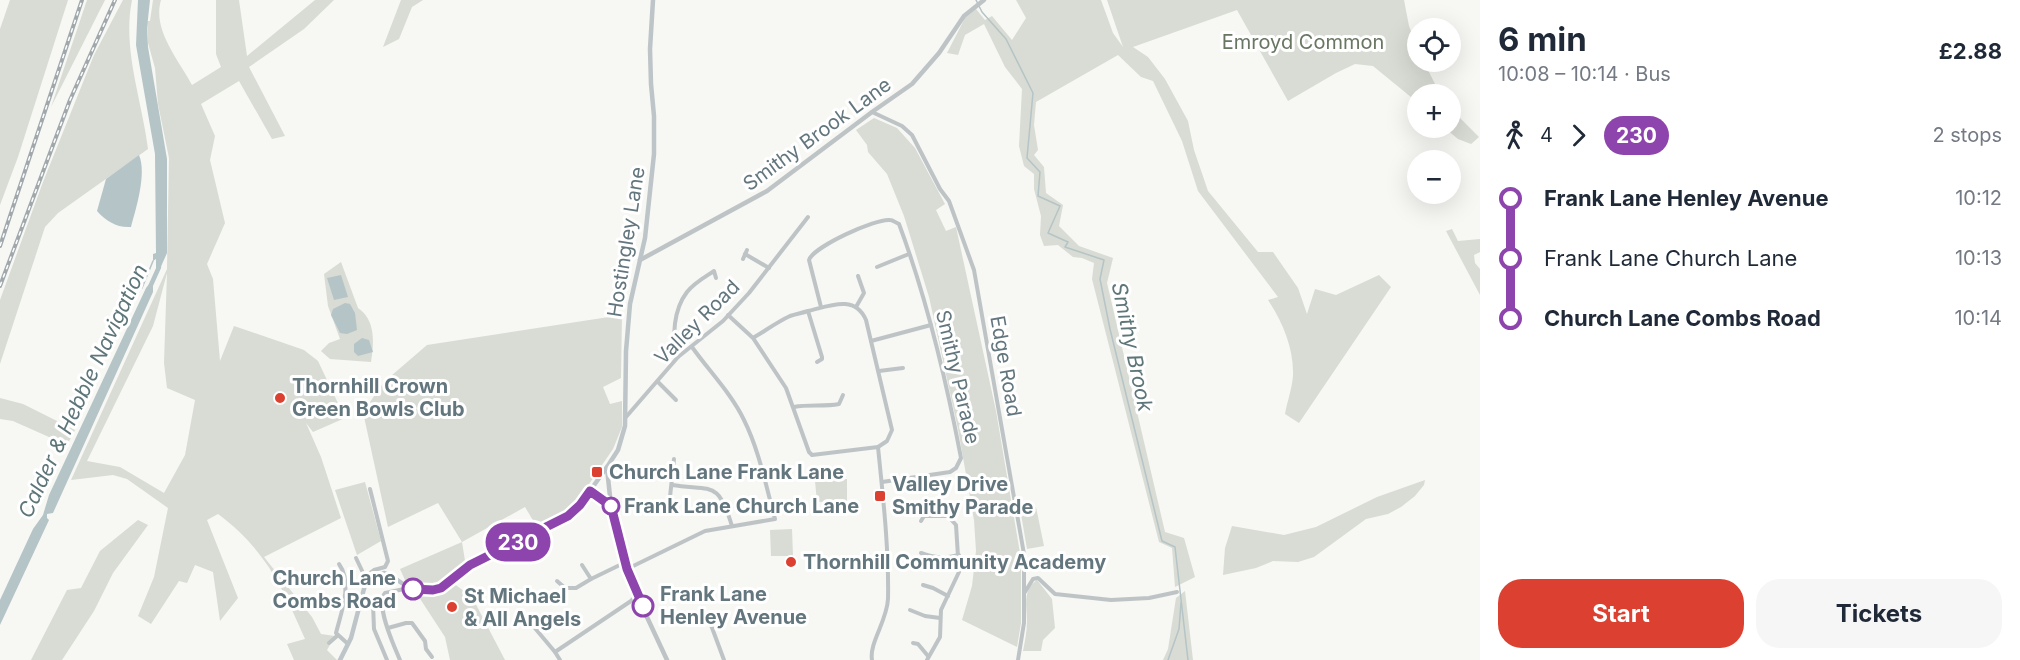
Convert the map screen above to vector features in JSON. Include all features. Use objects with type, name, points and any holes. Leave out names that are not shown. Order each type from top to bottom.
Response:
[{"type":"main road","name":"Hostingley Lane","points":[[409,588],[433,590],[441,588],[470,565],[568,516],[580,505],[618,450],[626,417],[626,351],[630,304],[649,216],[654,154],[650,49],[653,0]]},
{"type":"main road","points":[[340,660],[348,644],[366,579],[376,574],[387,573],[409,588]]},
{"type":"street","name":"Smithy Brook Lane","points":[[640,260],[767,191],[912,84],[939,53],[964,16],[981,3]]},
{"type":"street","name":"Edge Road","points":[[872,112],[902,126],[912,135],[940,189],[949,201],[974,270],[1024,554],[1024,623],[1018,660]]},
{"type":"street","name":"Valley Road","points":[[626,417],[678,357],[728,315],[769,268],[808,217]]},
{"type":"street","name":"Smithy Parade","points":[[821,307],[810,267],[810,256],[839,237],[877,222],[890,220],[899,224],[931,325],[961,458],[960,463],[950,472],[882,482]]},
{"type":"street","points":[[743,259],[746,252],[769,268]]},
{"type":"street","points":[[877,267],[909,254]]},
{"type":"street","points":[[678,357],[673,336],[680,307],[687,292],[700,279],[714,271],[716,278]]},
{"type":"street","points":[[856,307],[864,293],[858,276]]},
{"type":"street","points":[[728,315],[753,338],[786,388],[812,455],[878,447],[887,441],[892,430],[879,371],[866,320],[856,307],[842,303],[789,316],[753,338]]},
{"type":"street","points":[[808,312],[822,354],[822,359],[817,362]]},
{"type":"street","points":[[871,341],[931,325]]},
{"type":"street","points":[[627,569],[705,531],[775,519],[756,450],[744,419],[724,388],[692,347]]},
{"type":"street","points":[[879,371],[903,369]]},
{"type":"street","points":[[658,382],[676,400]]},
{"type":"street","points":[[794,407],[810,404],[824,406],[839,404],[843,395]]},
{"type":"street","points":[[873,660],[871,652],[882,626],[888,600],[878,447]]},
{"type":"street","points":[[670,497],[674,459]]},
{"type":"street","points":[[608,466],[611,506],[627,569],[667,660]]},
{"type":"street","points":[[672,485],[717,491],[732,526]]},
{"type":"street","points":[[356,558],[366,579],[374,570],[385,567],[388,561],[370,489]]},
{"type":"street","points":[[590,491],[611,506]]},
{"type":"street","points":[[920,510],[924,516]]},
{"type":"street","points":[[921,521],[924,516]]},
{"type":"street","points":[[913,643],[918,644],[928,658],[940,637],[941,610],[960,572],[956,525],[948,516],[924,516]]},
{"type":"street","points":[[921,553],[937,559],[959,555]]},
{"type":"street","points":[[557,581],[565,588],[576,588],[626,562]]},
{"type":"street","points":[[329,644],[337,636],[346,594],[342,568],[339,564]]},
{"type":"street","points":[[582,565],[591,579]]},
{"type":"street","points":[[1024,596],[1029,584],[1033,579],[1038,578],[1055,594],[1111,600],[1177,592]]},
{"type":"street","points":[[923,585],[948,596]]},
{"type":"street","points":[[400,660],[381,607],[383,594],[409,588]]},
{"type":"street","points":[[555,652],[637,595]]},
{"type":"street","points":[[373,604],[370,618],[387,660]]},
{"type":"street","points":[[910,610],[925,616],[940,618]]},
{"type":"street","points":[[694,618],[699,614],[708,616],[724,660]]},
{"type":"street","points":[[532,617],[534,627],[561,660]]},
{"type":"street","points":[[388,628],[406,623],[414,625],[432,657]]},
{"type":"street","points":[[337,636],[348,644]]},
{"type":"green space","points":[[10,0],[68,0],[18,157],[0,205],[0,29]]},
{"type":"green space","points":[[87,0],[105,0],[51,107]]},
{"type":"green space","points":[[123,0],[132,0],[129,37],[131,56],[148,149],[58,213],[45,227],[0,364],[0,300],[43,182],[94,55]]},
{"type":"green space","points":[[153,0],[161,0],[159,11],[163,33],[192,85],[221,67],[216,54],[216,0],[239,0],[247,56],[315,0],[334,0],[304,29],[249,67],[285,136],[272,139],[239,81],[201,104],[215,136],[210,160],[225,223],[207,264],[213,279],[220,361],[234,326],[304,350],[318,361],[345,418],[313,432],[306,423],[321,457],[341,518],[264,557],[312,617],[321,634],[335,636],[327,650],[337,660],[294,660],[287,644],[305,639],[280,585],[248,541],[218,514],[207,520],[238,598],[220,621],[213,572],[195,565],[187,583],[179,581],[151,624],[138,616],[154,577],[168,508],[127,479],[113,475],[71,480],[167,269],[169,158],[158,104],[155,68],[148,43],[147,21],[150,21]],"holes":[[[167,273],[164,363],[167,388],[195,400],[185,455],[164,493],[120,467],[87,461],[153,326]]]},
{"type":"green space","points":[[401,0],[423,0],[412,7],[399,39],[383,47]]},
{"type":"green space","name":"Emroyd Common","points":[[1016,0],[1101,0],[1113,33],[1123,47],[1107,0],[1404,0],[1407,18],[1407,72],[1429,72],[1435,84],[1407,84],[1407,94],[1373,66],[1355,64],[1288,101],[1237,10],[1133,47],[1148,57],[1165,79],[1188,121],[1194,150],[1208,191],[1258,252],[1273,252],[1298,288],[1307,314],[1315,289],[1336,295],[1379,275],[1391,287],[1299,423],[1285,414],[1293,366],[1286,336],[1268,300],[1278,297],[1198,191],[1182,141],[1153,81],[1141,77],[1118,55],[1036,102],[1034,125],[1038,150],[1034,155],[1044,167],[1046,193],[1063,205],[1059,226],[1079,246],[1113,258],[1107,283],[1165,532],[1184,538],[1195,577],[1175,587],[1172,548],[1159,542],[1092,279],[1094,263],[1073,257],[1058,245],[1044,246],[1040,235],[1041,216],[1034,189],[1034,174],[1024,166],[1019,146],[1022,89],[1005,67],[984,24],[965,35],[958,55],[947,53],[965,18],[976,9],[985,20],[992,16],[1012,40],[1026,18]]},
{"type":"green space","points":[[874,118],[897,128],[915,148],[945,204],[936,210],[946,231],[956,227],[996,411],[1021,559],[1021,623],[1017,647],[962,620],[972,586],[976,551],[974,520],[958,429],[929,297],[904,216],[887,174],[868,152],[867,145],[856,130]]},
{"type":"green space","points":[[1461,119],[1479,137],[1471,144],[1458,139],[1461,138]]},
{"type":"green space","points":[[1452,229],[1458,241],[1480,239],[1480,252],[1474,255],[1475,263],[1480,269],[1480,295],[1446,231]]},
{"type":"green space","points":[[341,262],[358,308],[364,313],[371,326],[373,348],[371,362],[330,359],[321,351],[329,343],[340,339],[328,306],[324,274]]},
{"type":"green space","points":[[622,315],[621,378],[603,387],[610,404],[622,401],[622,427],[613,449],[587,487],[565,512],[537,527],[525,507],[462,542],[438,503],[388,527],[363,412],[384,382],[427,345]]},
{"type":"green space","points":[[0,398],[23,404],[75,430],[67,445],[13,421],[0,419]]},
{"type":"green space","points":[[847,479],[847,501],[817,502],[815,481]]},
{"type":"green space","points":[[1425,480],[1424,485],[1415,496],[1401,507],[1388,514],[1366,519],[1314,557],[1298,562],[1273,561],[1256,568],[1223,575],[1225,548],[1232,526],[1284,535],[1316,527],[1377,497]]},
{"type":"green space","points":[[365,482],[381,541],[357,555],[335,490]]},
{"type":"green space","points":[[1036,507],[1044,546],[1027,549],[1020,508]]},
{"type":"green space","points":[[138,520],[148,525],[113,573],[94,611],[62,660],[31,660],[67,590],[81,588],[100,551]]},
{"type":"green space","points":[[792,529],[793,556],[771,556],[770,530]]},
{"type":"green space","points":[[462,542],[466,567],[436,586],[405,580],[400,569]]},
{"type":"green space","points":[[1037,580],[1052,599],[1055,628],[1043,640],[1041,651],[1023,651],[1027,628],[1027,594]]},
{"type":"green space","points":[[453,583],[472,597],[505,660],[450,660],[445,637],[415,591],[435,592]]},
{"type":"green space","points":[[1185,591],[1193,660],[1163,660],[1168,649],[1176,598]]},
{"type":"shaded area","points":[[138,0],[150,0],[147,28],[148,47],[167,159],[167,253],[159,271],[156,270],[156,259],[153,261],[153,254],[156,253],[155,154],[136,45]]},
{"type":"shaded area","points":[[139,155],[142,172],[140,191],[131,227],[116,225],[97,211],[106,179]]},
{"type":"shaded area","points":[[341,275],[348,297],[334,300],[327,278]]},
{"type":"shaded area","points":[[150,283],[153,284],[153,292],[53,513],[47,514],[49,520],[0,625],[0,600],[33,529],[43,515],[49,495]]},
{"type":"shaded area","points":[[345,303],[350,304],[355,313],[357,330],[347,334],[340,333],[331,315],[333,309]]},
{"type":"shaded area","points":[[362,338],[369,340],[373,352],[358,356],[354,352],[354,344]]},
{"type":"waterway","name":"Smithy Brook","points":[[976,0],[982,12],[1006,39],[1033,93],[1027,158],[1040,172],[1038,196],[1060,206],[1048,233],[1068,242],[1065,247],[1104,260],[1100,279],[1110,329],[1162,541],[1175,547],[1188,660]]},
{"type":"waterway","points":[[142,288],[153,261]]},
{"type":"waterway","name":"Calder & Hebble Navigation","points":[[150,287],[159,267]]},
{"type":"waterway","points":[[1168,660],[1179,629],[1181,603]]},
{"type":"railway","points":[[0,246],[82,0]]},
{"type":"railway","points":[[0,286],[70,100],[115,0]]},
{"type":"bus line","name":"230","points":[[413,589],[441,588],[470,565],[568,516],[590,491],[611,506],[627,569],[643,606]]},
{"type":"place","name":"Thornhill Crown Green Bowls Club","points":[[280,398]]},
{"type":"place","name":"Church Lane Frank Lane","points":[[597,472]]},
{"type":"place","name":"Valley Drive Smithy Parade","points":[[880,496]]},
{"type":"place","name":"Frank Lane Church Lane","points":[[611,506]]},
{"type":"place","name":"Thornhill Community Academy","points":[[791,562]]},
{"type":"place","name":"Church Lane Combs Road","points":[[413,589]]},
{"type":"place","name":"Frank Lane Henley Avenue","points":[[643,606]]},
{"type":"place","name":"St Michael & All Angels","points":[[452,607]]}]
